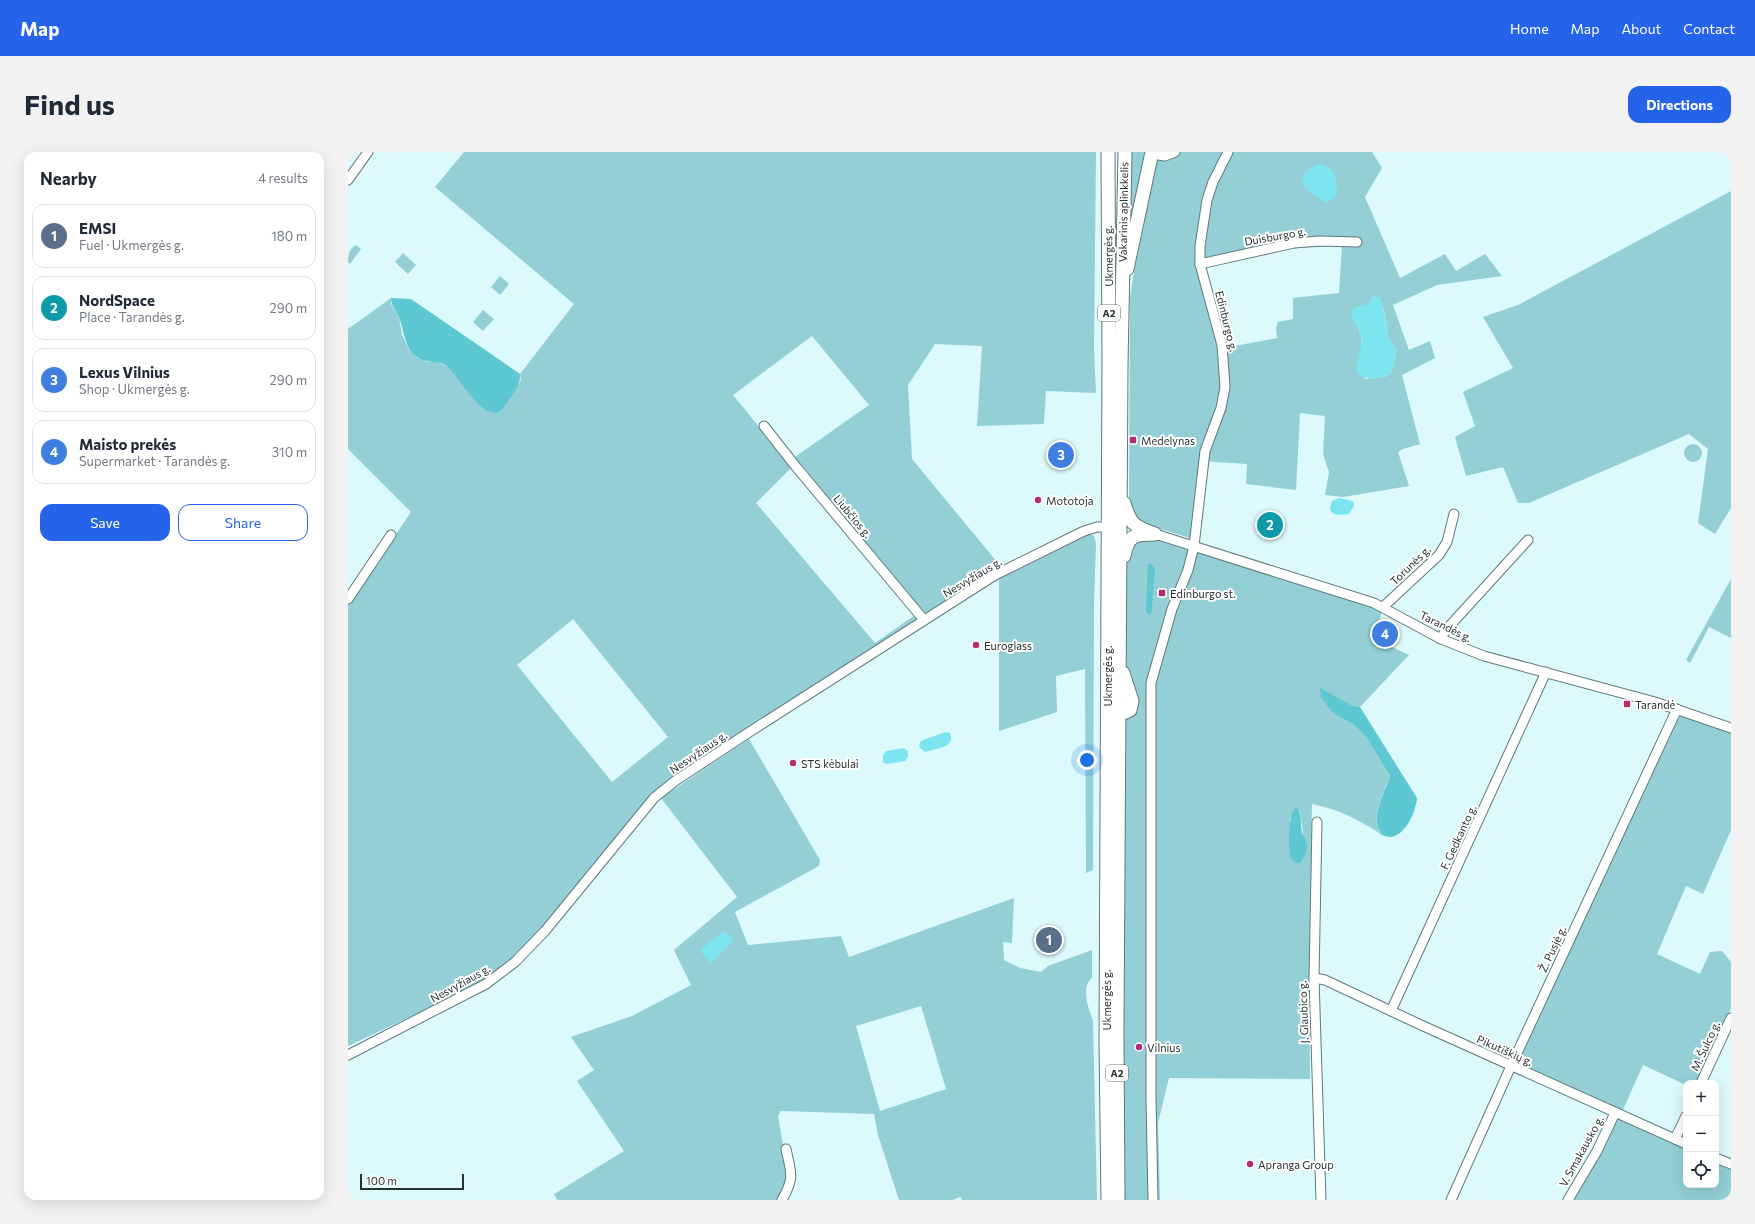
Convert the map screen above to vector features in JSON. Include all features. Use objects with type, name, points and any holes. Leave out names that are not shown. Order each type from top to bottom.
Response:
[{"type":"highway","name":"Ukmergės g.","points":[[1108,152],[1107,199],[1109,357],[1106,1131],[1108,1200]]},
{"type":"highway","name":"Vakarinis aplinkkelis","points":[[1107,199],[1114,152]]},
{"type":"highway","name":"Vakarinis aplinkkelis","points":[[1122,296],[1125,152]]},
{"type":"highway","name":"A2","points":[[1122,296],[1152,153]]},
{"type":"highway","name":"Ukmergės g.","points":[[1118,1200],[1116,1032],[1119,712],[1127,712],[1132,704],[1119,662],[1122,296]]},
{"type":"highway","points":[[1120,488],[1128,517],[1131,522],[1140,528],[1155,534]]},
{"type":"highway","points":[[1120,578],[1126,546],[1129,540],[1137,535],[1155,534]]},
{"type":"highway","points":[[1107,676],[1114,708],[1119,712]]},
{"type":"street","points":[[348,180],[368,152]]},
{"type":"street","points":[[1152,153],[1165,156],[1175,152]]},
{"type":"street","name":"Edinburgo g.","points":[[1153,1200],[1150,1098],[1151,683],[1172,609],[1188,570],[1194,546],[1206,451],[1221,408],[1226,387],[1222,345],[1200,264],[1201,228],[1207,200],[1213,182],[1228,152]]},
{"type":"street","name":"Duisburgo g.","points":[[1200,264],[1294,243],[1319,241],[1357,242]]},
{"type":"street","name":"Liubčios g.","points":[[764,426],[797,468],[924,620]]},
{"type":"street","name":"Torunės g.","points":[[1383,607],[1439,555],[1448,542],[1454,514]]},
{"type":"street","name":"Nesvyžiaus g.","points":[[348,1055],[486,984],[516,962],[545,931],[654,798],[675,782],[750,731],[995,575],[1084,531],[1097,527],[1108,527]]},
{"type":"street","name":"Tarandės g.","points":[[1155,534],[1383,607],[1441,639],[1484,656],[1677,709],[1731,728]]},
{"type":"street","points":[[348,599],[391,535]]},
{"type":"street","points":[[1441,639],[1445,631],[1528,540]]},
{"type":"street","name":"F. Gedkanto g.","points":[[1391,1011],[1546,672]]},
{"type":"street","name":"Ž. Pusjė g.","points":[[1451,1200],[1511,1066],[1677,709]]},
{"type":"street","name":"J. Glaubico g.","points":[[1317,822],[1314,978],[1321,1200]]},
{"type":"street","name":"Pikutiškių g.","points":[[1314,978],[1324,980],[1511,1066],[1683,1142]]},
{"type":"street","name":"M. Šulco g.","points":[[1702,1080],[1731,1018]]},
{"type":"street","name":"V. Smakausko g.","points":[[1568,1200],[1597,1151],[1615,1113]]},
{"type":"street","points":[[1676,1139],[1683,1123]]},
{"type":"street","points":[[782,1200],[788,1190],[792,1178],[786,1149]]},
{"type":"street","points":[[1719,1159],[1731,1164]]},
{"type":"shaded area","points":[[464,152],[1096,152],[1094,348],[1096,393],[1046,391],[1044,424],[977,426],[982,346],[935,344],[908,385],[912,459],[1002,568],[938,605],[666,781],[641,806],[522,950],[499,970],[478,985],[348,1046],[348,605],[411,512],[348,449],[348,329],[391,298],[391,304],[399,317],[402,335],[408,347],[416,357],[427,362],[438,362],[449,367],[477,402],[515,389],[521,380],[520,374],[574,304],[435,187]],"holes":[[[812,336],[869,405],[795,457],[921,611],[875,643],[756,503],[792,467],[733,395]],[[573,619],[668,737],[612,782],[517,665]]]},
{"type":"shaded area","points":[[1131,152],[1147,152],[1130,230],[1130,161]]},
{"type":"shaded area","points":[[1159,152],[1372,152],[1382,168],[1365,197],[1400,278],[1445,254],[1456,271],[1485,254],[1502,276],[1437,285],[1393,305],[1409,350],[1430,341],[1435,358],[1402,375],[1420,444],[1398,452],[1409,486],[1343,497],[1325,495],[1329,472],[1323,454],[1325,416],[1300,413],[1296,490],[1246,484],[1247,464],[1201,461],[1190,538],[1137,522],[1129,509],[1130,297]],"holes":[[[1342,246],[1339,293],[1293,298],[1293,319],[1278,322],[1276,328],[1277,338],[1229,347],[1203,266],[1298,248]],[[1372,298],[1383,306],[1389,340],[1395,348],[1396,354],[1391,373],[1384,377],[1365,379],[1361,335],[1359,331],[1356,307],[1368,305]]]},
{"type":"shaded area","points":[[1319,164],[1325,165],[1335,173],[1337,191],[1335,197],[1327,203],[1309,192],[1303,183],[1304,175],[1307,171]]},
{"type":"shaded area","points":[[1731,191],[1731,508],[1715,534],[1698,523],[1708,449],[1689,434],[1529,503],[1518,503],[1503,467],[1466,476],[1455,437],[1475,426],[1463,392],[1513,368],[1483,317],[1518,305]]},
{"type":"shaded area","points":[[356,245],[361,249],[350,264],[348,262],[349,252]]},
{"type":"shaded area","points":[[403,253],[416,265],[408,274],[395,262]]},
{"type":"shaded area","points":[[500,276],[509,284],[500,295],[491,287]]},
{"type":"shaded area","points":[[1373,296],[1380,298],[1382,302],[1389,340],[1395,348],[1396,354],[1391,373],[1383,377],[1368,378],[1357,372],[1357,363],[1362,339],[1361,334],[1352,319],[1352,312],[1353,308],[1369,303]]},
{"type":"shaded area","points":[[391,298],[411,299],[520,374],[517,388],[500,411],[494,413],[479,405],[447,366],[441,363],[426,361],[414,354],[407,344],[399,317],[393,306]]},
{"type":"shaded area","points":[[483,310],[494,319],[483,331],[473,322]]},
{"type":"shaded area","points":[[1693,444],[1699,447],[1702,453],[1699,459],[1693,462],[1687,459],[1684,453],[1687,447]]},
{"type":"shaded area","points":[[1339,498],[1353,501],[1354,506],[1349,514],[1337,515],[1331,512],[1330,507],[1332,501]]},
{"type":"shaded area","points":[[1085,534],[1094,536],[1096,544],[1094,603],[1093,870],[1086,873],[1085,669],[1056,676],[1057,712],[999,731],[999,578]]},
{"type":"shaded area","points":[[1152,539],[1368,605],[1382,611],[1375,639],[1409,655],[1360,707],[1353,706],[1320,689],[1332,711],[1353,724],[1367,738],[1390,776],[1378,806],[1377,813],[1378,828],[1382,835],[1348,816],[1322,806],[1312,804],[1309,974],[1310,1079],[1169,1078],[1158,1123],[1160,1200],[1125,1200],[1123,1100],[1126,550],[1132,541]],"holes":[[[1300,811],[1303,833],[1291,859],[1290,819]]]},
{"type":"shaded area","points":[[1148,564],[1153,565],[1155,569],[1152,608],[1151,614],[1149,615],[1146,611]]},
{"type":"shaded area","points":[[1731,579],[1731,638],[1709,627],[1690,663],[1686,660]]},
{"type":"shaded area","points":[[1320,688],[1353,706],[1360,707],[1417,798],[1415,809],[1409,822],[1401,832],[1396,835],[1391,837],[1382,835],[1378,828],[1377,821],[1379,806],[1390,776],[1367,738],[1353,724],[1332,712],[1321,697]]},
{"type":"shaded area","points":[[1681,716],[1731,732],[1731,830],[1703,894],[1686,886],[1657,954],[1700,974],[1710,952],[1722,951],[1731,962],[1731,1008],[1699,1080],[1683,1080],[1683,1084],[1643,1065],[1622,1112],[1516,1065],[1676,720]]},
{"type":"shaded area","points":[[946,732],[950,733],[951,738],[948,744],[944,747],[925,752],[919,747],[920,742],[923,740]]},
{"type":"shaded area","points":[[749,739],[820,860],[819,866],[735,912],[748,945],[841,936],[849,957],[1014,898],[1012,943],[1003,942],[1004,960],[1020,968],[1041,972],[1048,966],[1092,950],[1092,978],[1088,982],[1086,998],[1093,1021],[1097,1200],[962,1200],[960,1197],[953,1200],[899,1200],[878,1135],[874,1114],[781,1111],[778,1116],[789,1179],[777,1200],[557,1200],[554,1194],[624,1151],[577,1081],[594,1070],[571,1037],[632,1016],[691,985],[674,950],[737,897],[661,798]],"holes":[[[921,1006],[946,1089],[880,1111],[856,1026]]]},
{"type":"shaded area","points":[[904,748],[908,751],[908,757],[905,761],[887,764],[883,762],[883,755],[886,751]]},
{"type":"shaded area","points":[[1296,808],[1300,813],[1302,833],[1307,845],[1305,854],[1300,863],[1296,863],[1291,859],[1289,848],[1289,834],[1292,814]]},
{"type":"shaded area","points":[[724,932],[733,938],[732,942],[711,963],[702,953],[701,949]]},
{"type":"shaded area","points":[[1618,1117],[1683,1146],[1683,1188],[1719,1188],[1719,1162],[1731,1167],[1731,1200],[1574,1200]]},
{"type":"place","name":"Medelynas","points":[[1133,440]]},
{"type":"place","name":"Lexus Vilnius","points":[[1061,455]]},
{"type":"place","name":"Mototoja","points":[[1038,500]]},
{"type":"place","name":"NordSpace","points":[[1270,525]]},
{"type":"place","name":"Edinburgo st.","points":[[1162,593]]},
{"type":"place","name":"Maisto prekės","points":[[1385,634]]},
{"type":"place","name":"Euroglass","points":[[976,645]]},
{"type":"place","name":"Tarandė","points":[[1627,704]]},
{"type":"place","name":"STS kėbulai","points":[[793,763]]},
{"type":"place","name":"EMSI","points":[[1049,940]]},
{"type":"place","name":"Vilnius","points":[[1139,1047]]},
{"type":"place","name":"Apranga Group","points":[[1250,1164]]}]
